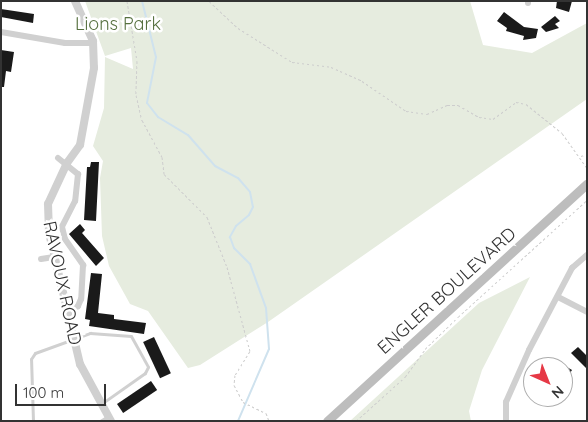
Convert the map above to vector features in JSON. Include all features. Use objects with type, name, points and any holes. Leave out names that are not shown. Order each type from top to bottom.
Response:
[{"type":"main road","name":"ENGLER BOULEVARD","points":[[327,421],[587,184]]},
{"type":"street","name":"RAVOUX ROAD","points":[[74,1],[93,43],[89,109],[80,145],[67,163],[48,204],[54,257],[73,340],[80,364],[101,404],[106,419]]},
{"type":"street","points":[[1,32],[65,43],[93,43]]},
{"type":"street","points":[[58,158],[67,163],[78,174],[76,201],[62,227],[65,239],[83,265],[83,278],[78,306],[65,310]]},
{"type":"street","points":[[506,421],[506,402],[572,268],[587,255]]},
{"type":"street","points":[[41,259],[54,257]]},
{"type":"street","points":[[558,297],[587,312]]},
{"type":"lane","points":[[33,421],[31,359],[46,347],[73,340],[90,332],[131,336],[148,367],[145,373],[101,404]]},
{"type":"path","points":[[128,1],[137,61],[136,95],[142,120],[162,157],[164,174],[207,217],[238,301],[250,351],[235,375],[234,385],[243,402],[266,414],[269,421]]},
{"type":"path","points":[[209,1],[238,28],[292,62],[331,67],[362,81],[406,111],[427,114],[447,105],[458,105],[479,118],[493,119],[516,102],[526,104],[562,133],[587,168]]},
{"type":"path","points":[[580,156],[587,154]]},
{"type":"path","points":[[356,421],[404,377],[425,349],[458,317],[587,200]]},
{"type":"green space","name":"Lions Park","points":[[85,1],[470,1],[483,45],[532,53],[587,23],[587,99],[268,322],[200,365],[188,368],[148,311],[130,304],[109,266],[102,236],[100,178],[103,161],[93,146],[104,108],[105,57],[133,69],[131,48],[105,56]]},
{"type":"green space","points":[[530,277],[482,370],[469,411],[471,421],[350,421],[479,303]]},
{"type":"building","points":[[557,1],[572,1],[569,12],[556,8]]},
{"type":"building","points":[[1,9],[34,14],[33,23],[1,17]]},
{"type":"building","points":[[504,12],[524,27],[538,29],[536,38],[523,40],[524,36],[506,31],[507,28],[497,21]]},
{"type":"building","points":[[555,16],[560,21],[555,24],[559,28],[546,32],[541,27]]},
{"type":"building","points":[[1,50],[14,52],[11,72],[6,71],[4,87],[1,87]]},
{"type":"building","points":[[91,162],[99,162],[96,221],[84,220],[87,167],[90,167]]},
{"type":"building","points":[[80,224],[85,230],[82,233],[104,258],[96,266],[69,234]]},
{"type":"building","points":[[91,273],[102,274],[98,313],[114,315],[114,319],[146,323],[144,334],[89,326],[90,320],[85,319]]},
{"type":"building","points":[[154,337],[171,373],[160,378],[143,342]]},
{"type":"building","points":[[578,347],[587,356],[587,369],[571,353]]},
{"type":"building","points":[[151,381],[157,390],[123,413],[117,404]]},
{"type":"waterway","points":[[142,1],[156,57],[147,103],[158,117],[188,135],[215,166],[238,178],[250,192],[253,207],[249,215],[236,226],[230,237],[234,248],[250,264],[266,308],[269,349],[238,421]]}]
